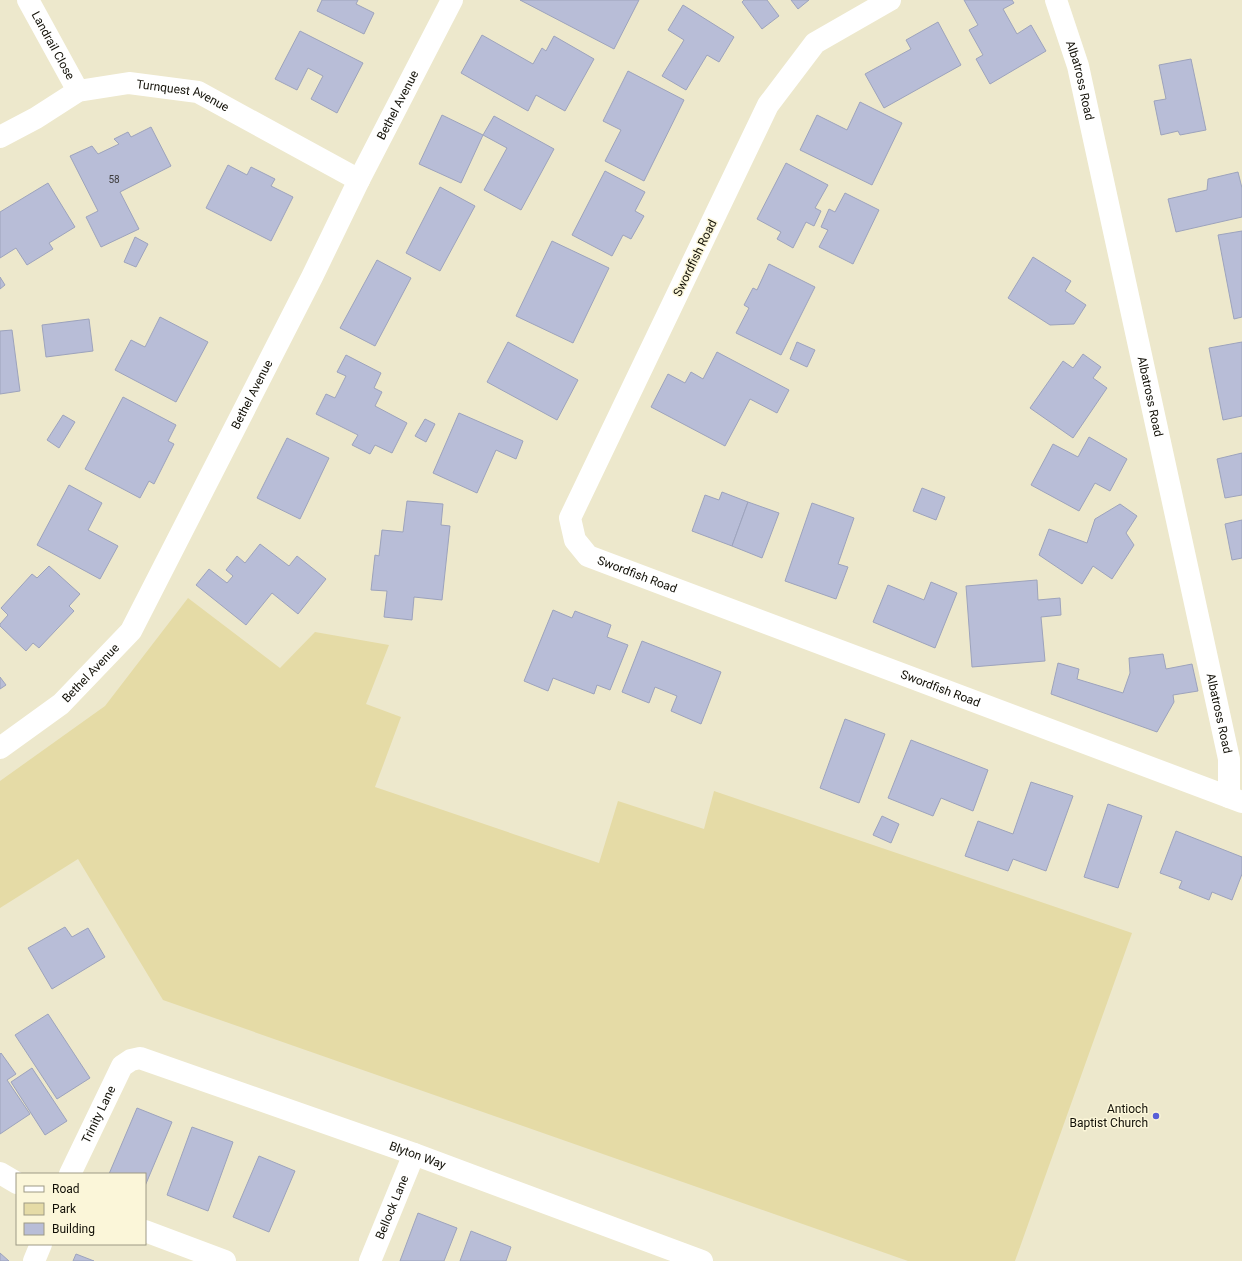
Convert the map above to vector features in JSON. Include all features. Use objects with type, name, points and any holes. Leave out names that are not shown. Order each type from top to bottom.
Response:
[{"type":"street","name":"Landrail Close","points":[[28,0],[78,91]]},
{"type":"street","name":"Bethel Avenue","points":[[0,748],[61,704],[131,631],[312,277],[359,180],[452,0]]},
{"type":"street","name":"Swordfish Road","points":[[890,0],[815,43],[768,105],[570,518],[575,540],[588,556],[1236,799]]},
{"type":"street","name":"Albatross Road","points":[[1056,0],[1078,66],[1230,759],[1236,799]]},
{"type":"street","name":"Turnquest Avenue","points":[[0,137],[36,118],[78,91],[129,82],[198,92],[359,180]]},
{"type":"street","name":"Blyton Way","points":[[131,1060],[140,1058],[414,1154],[680,1257],[702,1261]]},
{"type":"street","name":"Trinity Lane","points":[[70,1173],[122,1066],[131,1060]]},
{"type":"street","name":"Bellock Lane","points":[[370,1261],[414,1154]]},
{"type":"street","points":[[0,1173],[16,1182]]},
{"type":"street","points":[[146,1230],[225,1261]]},
{"type":"street","points":[[34,1261],[41,1245]]},
{"type":"green space","points":[[188,598],[280,668],[315,632],[389,645],[366,704],[401,717],[375,787],[599,863],[618,801],[704,829],[714,791],[1132,933],[1015,1261],[908,1261],[163,1000],[78,859],[0,908],[0,781],[105,706]]},
{"type":"building","points":[[322,0],[358,0],[356,4],[374,13],[364,34],[317,11]]},
{"type":"building","points":[[520,0],[639,0],[614,49]]},
{"type":"building","points":[[744,0],[767,0],[779,16],[762,29],[742,2]]},
{"type":"building","points":[[791,0],[809,0],[798,9]]},
{"type":"building","points":[[964,0],[1012,0],[1014,3],[1003,9],[1017,34],[1031,25],[1046,51],[990,84],[976,59],[983,55],[969,30],[978,25]]},
{"type":"building","points":[[683,5],[734,37],[719,62],[707,55],[686,90],[662,76],[684,40],[668,30]]},
{"type":"building","points":[[938,22],[961,65],[884,108],[865,74],[911,49],[906,40]]},
{"type":"building","points":[[300,31],[363,63],[337,113],[311,99],[323,76],[308,68],[297,90],[275,79]]},
{"type":"building","points":[[482,35],[533,64],[542,48],[546,51],[554,36],[594,59],[565,111],[536,95],[528,111],[461,73]]},
{"type":"building","points":[[1191,59],[1206,130],[1180,135],[1178,131],[1161,135],[1154,101],[1166,99],[1159,65]]},
{"type":"building","points":[[628,71],[684,100],[644,181],[605,161],[621,130],[603,121]]},
{"type":"building","points":[[860,102],[902,123],[872,185],[800,150],[817,115],[847,130]]},
{"type":"building","points":[[442,115],[483,135],[461,183],[419,164]]},
{"type":"building","points":[[494,116],[554,149],[521,210],[484,190],[507,148],[483,135]]},
{"type":"building","points":[[151,127],[171,166],[120,192],[139,229],[101,247],[86,217],[98,211],[70,156],[92,146],[98,154],[119,144],[114,139],[128,132],[131,137]]},
{"type":"building","points":[[786,163],[828,185],[815,208],[821,211],[814,226],[806,222],[793,248],[777,239],[781,232],[757,219]]},
{"type":"building","points":[[228,165],[247,175],[251,167],[275,179],[271,186],[293,197],[271,241],[206,208]]},
{"type":"building","points":[[605,171],[645,192],[635,211],[644,216],[631,239],[623,235],[612,256],[572,235]]},
{"type":"building","points":[[1238,172],[1242,188],[1242,217],[1176,232],[1168,199],[1207,190],[1208,179]]},
{"type":"building","points":[[48,183],[75,227],[49,243],[53,249],[27,265],[16,248],[0,258],[0,212]]},
{"type":"building","points":[[440,187],[475,206],[440,271],[406,253]]},
{"type":"building","points":[[845,193],[879,210],[853,264],[819,247],[828,230],[821,227],[829,209],[835,212]]},
{"type":"building","points":[[1242,231],[1242,317],[1234,319],[1218,235]]},
{"type":"building","points":[[135,237],[148,244],[136,267],[124,262]]},
{"type":"building","points":[[552,241],[609,268],[573,343],[516,316]]},
{"type":"building","points":[[1033,257],[1071,281],[1065,291],[1086,305],[1074,324],[1050,325],[1008,298]]},
{"type":"building","points":[[377,260],[411,278],[375,346],[340,328]]},
{"type":"building","points":[[769,264],[815,287],[781,355],[736,333],[749,308],[744,305],[753,288],[757,290]]},
{"type":"building","points":[[0,277],[5,285],[0,289]]},
{"type":"building","points":[[160,317],[208,342],[176,402],[115,370],[131,340],[145,347]]},
{"type":"building","points":[[89,319],[93,351],[46,357],[42,325]]},
{"type":"building","points":[[12,330],[20,391],[0,394],[0,331]]},
{"type":"building","points":[[508,342],[578,380],[557,420],[487,382]]},
{"type":"building","points":[[797,342],[815,350],[807,367],[790,359]]},
{"type":"building","points":[[1242,342],[1242,416],[1223,420],[1209,348]]},
{"type":"building","points":[[717,352],[789,390],[777,413],[750,399],[725,446],[651,407],[668,374],[685,383],[691,372],[703,379]]},
{"type":"building","points":[[1083,354],[1101,367],[1093,378],[1107,388],[1073,438],[1030,408],[1063,361],[1073,368]]},
{"type":"building","points":[[346,355],[381,373],[374,388],[382,392],[375,406],[407,423],[392,453],[375,445],[370,454],[352,445],[358,435],[316,414],[326,394],[335,398],[346,376],[337,372]]},
{"type":"building","points":[[123,397],[176,425],[168,441],[174,444],[154,484],[149,481],[140,498],[85,469]]},
{"type":"building","points":[[459,413],[523,441],[516,459],[496,450],[477,493],[433,473]]},
{"type":"building","points":[[63,415],[75,422],[59,448],[47,440]]},
{"type":"building","points":[[425,419],[435,424],[426,442],[415,436]]},
{"type":"building","points":[[1089,437],[1127,459],[1110,491],[1095,483],[1079,511],[1031,485],[1053,444],[1078,457]]},
{"type":"building","points":[[287,438],[329,458],[300,519],[257,498]]},
{"type":"building","points":[[1242,453],[1242,495],[1225,498],[1217,459]]},
{"type":"building","points":[[69,485],[102,503],[88,530],[118,546],[100,579],[37,545]]},
{"type":"building","points":[[922,488],[945,497],[936,520],[913,511]]},
{"type":"building","points":[[722,492],[748,502],[732,546],[692,531],[705,495],[719,500]]},
{"type":"building","points":[[407,501],[443,504],[441,525],[450,526],[442,600],[414,597],[412,620],[384,617],[387,591],[371,590],[375,555],[379,556],[382,530],[403,532]]},
{"type":"building","points":[[748,502],[779,513],[762,558],[732,546]]},
{"type":"building","points":[[812,503],[854,518],[838,564],[848,567],[836,599],[785,581]]},
{"type":"building","points":[[1120,504],[1137,516],[1126,533],[1134,545],[1112,579],[1093,566],[1082,584],[1039,555],[1049,529],[1087,543],[1095,519]]},
{"type":"building","points":[[1242,520],[1242,558],[1232,560],[1225,524]]},
{"type":"building","points":[[260,544],[289,566],[297,556],[326,579],[298,614],[272,593],[246,625],[196,585],[209,569],[227,583],[233,576],[226,570],[237,556],[245,563]]},
{"type":"building","points":[[49,566],[80,594],[69,606],[74,611],[39,648],[33,643],[26,651],[0,626],[8,615],[1,608],[32,574],[37,578]]},
{"type":"building","points":[[1037,580],[1038,600],[1060,598],[1061,615],[1041,617],[1045,661],[972,667],[966,586]]},
{"type":"building","points":[[931,582],[957,593],[935,648],[873,622],[888,585],[924,600]]},
{"type":"building","points":[[553,610],[572,618],[575,611],[611,625],[607,637],[628,645],[610,690],[597,685],[594,694],[553,678],[548,691],[524,681]]},
{"type":"building","points":[[642,641],[721,672],[701,724],[671,711],[677,696],[655,687],[649,703],[622,692]]},
{"type":"building","points":[[1163,654],[1166,669],[1192,664],[1198,691],[1173,695],[1174,702],[1157,732],[1051,694],[1058,663],[1079,669],[1077,679],[1123,693],[1130,673],[1129,658]]},
{"type":"building","points":[[0,677],[6,685],[0,689]]},
{"type":"building","points":[[845,719],[885,734],[859,803],[820,788]]},
{"type":"building","points":[[911,740],[988,770],[973,811],[941,798],[933,816],[888,798]]},
{"type":"building","points":[[1031,782],[1073,796],[1046,871],[1013,859],[1008,871],[965,856],[978,821],[1013,834]]},
{"type":"building","points":[[1108,804],[1142,816],[1118,888],[1084,877]]},
{"type":"building","points":[[882,816],[899,824],[891,843],[873,835]]},
{"type":"building","points":[[1176,831],[1242,857],[1242,874],[1232,900],[1212,892],[1209,900],[1179,888],[1182,881],[1160,873]]},
{"type":"building","points":[[65,927],[72,937],[88,928],[105,957],[52,989],[28,948]]},
{"type":"building","points":[[48,1014],[90,1078],[57,1099],[15,1035]]},
{"type":"building","points":[[1,1053],[16,1074],[7,1080],[30,1114],[0,1134],[0,1054]]},
{"type":"building","points":[[32,1068],[67,1121],[45,1135],[11,1082]]},
{"type":"building","points":[[137,1108],[172,1122],[146,1184],[146,1173],[109,1173]]},
{"type":"building","points":[[192,1127],[233,1142],[208,1211],[167,1195]]},
{"type":"building","points":[[259,1156],[295,1171],[269,1232],[233,1217]]},
{"type":"building","points":[[418,1213],[457,1228],[444,1261],[400,1261]]},
{"type":"building","points":[[471,1231],[511,1247],[506,1261],[460,1261]]},
{"type":"building","points":[[0,1253],[9,1261],[0,1261]]},
{"type":"building","points":[[76,1254],[94,1261],[73,1261]]},
{"type":"place","name":"Antioch Baptist Church","points":[[1156,1116]]}]
